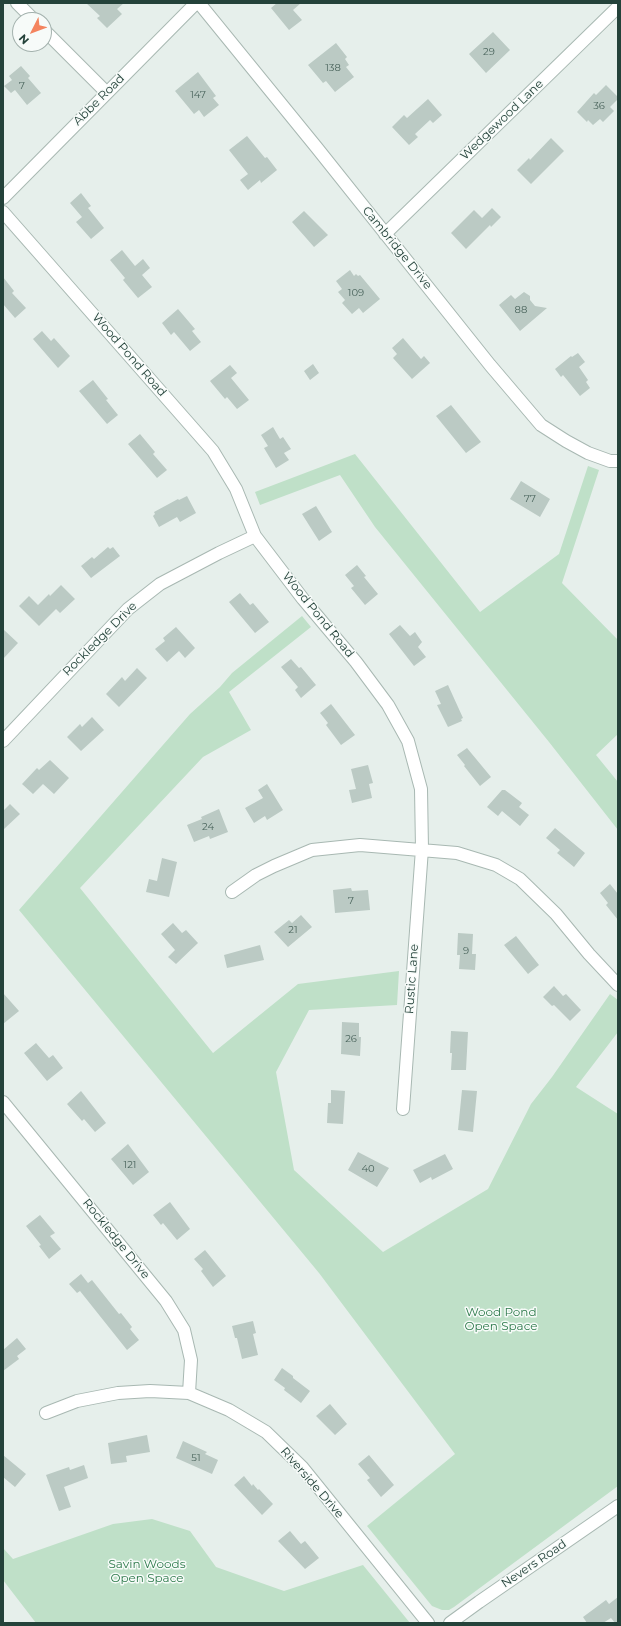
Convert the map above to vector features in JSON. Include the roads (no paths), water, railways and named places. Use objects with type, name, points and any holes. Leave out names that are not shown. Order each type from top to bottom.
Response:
[{"type":"street","points":[[17,3],[26,12]]},
{"type":"street","name":"Abbe Road","points":[[3,198],[106,92],[198,3]]},
{"type":"street","name":"Cambridge Drive","points":[[198,3],[541,425],[588,453],[610,461],[618,461]]},
{"type":"street","name":"Wedgewood Lane","points":[[385,234],[618,7]]},
{"type":"street","points":[[52,38],[106,92]]},
{"type":"street","name":"Wood Pond Road","points":[[3,212],[213,451],[236,488],[255,536],[303,598],[356,662],[388,705],[408,741],[421,789],[422,849]]},
{"type":"street","name":"Rockledge Drive","points":[[3,741],[128,609],[160,584],[255,536]]},
{"type":"street","points":[[232,892],[256,875],[312,850],[360,845],[457,853],[496,865],[520,879],[556,914],[589,954],[618,985]]},
{"type":"street","name":"Rustic Lane","points":[[403,1109],[422,849]]},
{"type":"street","name":"Rockledge Drive","points":[[3,1102],[166,1301],[184,1330],[191,1360],[189,1393]]},
{"type":"street","name":"Riverside Drive","points":[[46,1413],[77,1401],[118,1393],[150,1391],[189,1393],[229,1410],[266,1432],[302,1467],[428,1623]]},
{"type":"street","name":"Nevers Road","points":[[450,1623],[618,1506]]},
{"type":"park label","name":"Wood Pond Open Space","points":[[501,1319]]},
{"type":"park label","name":"Savin Woods Open Space","points":[[147,1571]]}]
